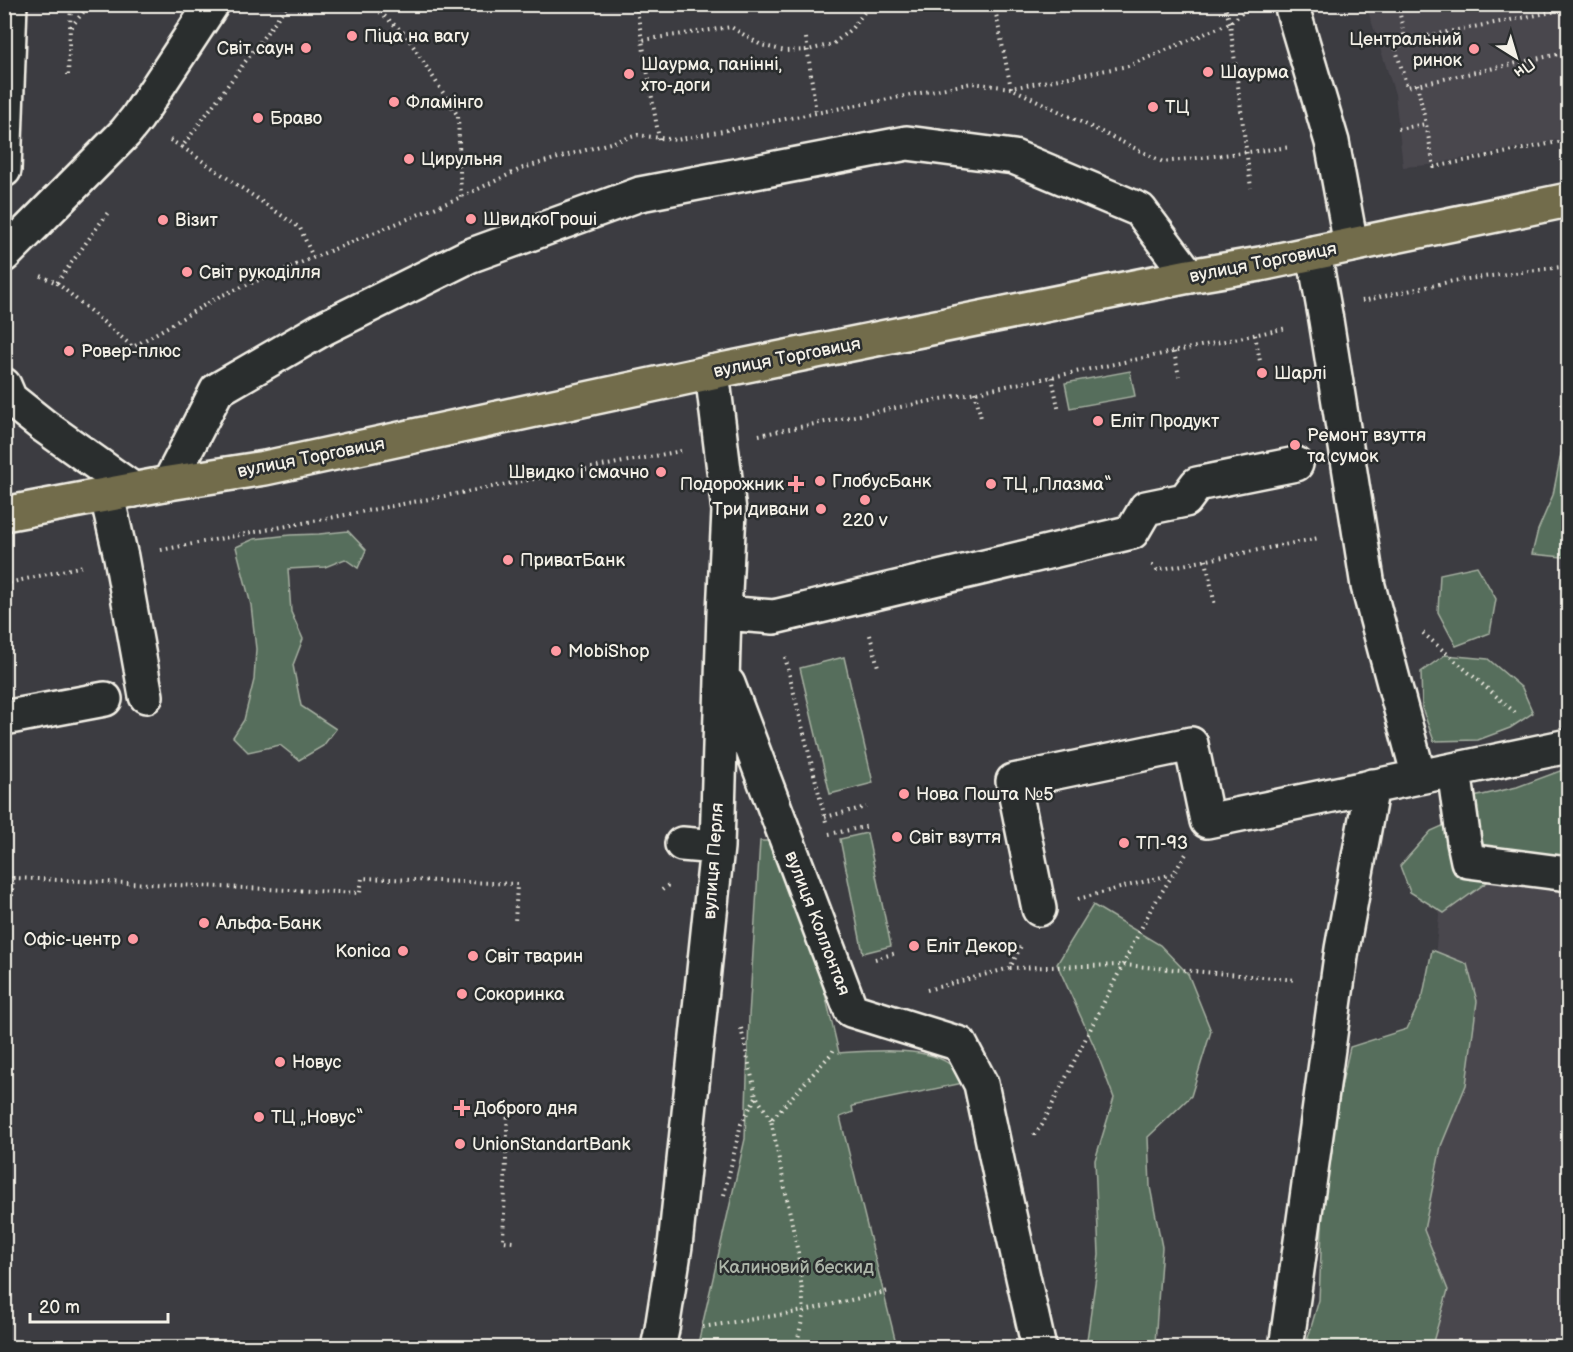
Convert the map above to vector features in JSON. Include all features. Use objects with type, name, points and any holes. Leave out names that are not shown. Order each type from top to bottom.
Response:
[{"type":"main road","name":"вулиця Торговиця","points":[[4,514],[169,483],[265,468],[712,372],[1189,276],[1260,264],[1569,200]]},
{"type":"street","points":[[4,170],[10,4]]},
{"type":"street","points":[[4,255],[125,133],[212,4]]},
{"type":"street","points":[[1291,4],[1332,142],[1351,245]]},
{"type":"street","points":[[169,483],[217,390],[324,328],[469,256],[640,194],[907,143],[1014,157],[1140,210],[1189,276]]},
{"type":"street","points":[[1314,253],[1368,586],[1419,777]]},
{"type":"street","name":"вулиця Перля","points":[[659,1343],[675,1246],[717,847],[729,511],[712,372]]},
{"type":"street","points":[[4,385],[10,399],[120,493],[121,557],[146,696]]},
{"type":"street","points":[[724,613],[774,617],[1132,532],[1146,508],[1185,500],[1197,484],[1296,464]]},
{"type":"street","name":"вулиця Коллонтая","points":[[723,669],[851,1010],[960,1044],[981,1084],[1039,1347]]},
{"type":"street","points":[[4,718],[105,699]]},
{"type":"street","points":[[1039,909],[1013,781],[1191,744],[1207,821],[1565,747]]},
{"type":"street","points":[[1454,770],[1468,861],[1569,874]]},
{"type":"street","points":[[1286,1347],[1342,949],[1372,786]]},
{"type":"street","points":[[682,844],[717,847]]},
{"type":"path","points":[[68,75],[71,4]]},
{"type":"path","points":[[69,28],[90,4]]},
{"type":"path","points":[[371,4],[406,35],[458,116],[461,197]]},
{"type":"path","points":[[636,4],[659,139]]},
{"type":"path","points":[[642,40],[731,27],[761,45],[785,51],[808,50],[833,44],[852,27],[870,5],[875,4]]},
{"type":"path","points":[[994,4],[1011,88]]},
{"type":"path","points":[[1224,4],[1230,22],[1251,189]]},
{"type":"path","points":[[57,283],[133,347],[220,296],[461,197],[523,168],[638,135],[676,140],[972,83],[1011,88],[1128,66],[1230,22],[1253,4]]},
{"type":"path","points":[[1398,4],[1405,40]]},
{"type":"path","points":[[1569,9],[1405,40],[1396,50],[1407,87],[1569,52]]},
{"type":"path","points":[[806,38],[816,113]]},
{"type":"path","points":[[1417,84],[1434,166],[1569,140]]},
{"type":"path","points":[[1011,88],[1162,162],[1298,146]]},
{"type":"path","points":[[1398,129],[1426,124]]},
{"type":"path","points":[[182,147],[300,228],[313,257]]},
{"type":"path","points":[[1359,301],[1453,281],[1569,266]]},
{"type":"path","points":[[750,437],[1297,326]]},
{"type":"path","points":[[1255,335],[1260,361]]},
{"type":"path","points":[[1174,352],[1179,376]]},
{"type":"path","points":[[1052,377],[1059,412]]},
{"type":"path","points":[[975,392],[981,418]]},
{"type":"path","points":[[4,584],[121,557],[688,450]]},
{"type":"path","points":[[1132,532],[1145,559],[1157,570],[1322,537]]},
{"type":"path","points":[[1206,561],[1215,606]]},
{"type":"path","points":[[774,617],[832,845]]},
{"type":"path","points":[[1422,632],[1547,740],[1565,747]]},
{"type":"path","points":[[873,649],[878,667]]},
{"type":"path","points":[[825,817],[866,807]]},
{"type":"path","points":[[1001,1179],[1042,1125],[1151,909],[1207,821]]},
{"type":"path","points":[[829,834],[870,826]]},
{"type":"path","points":[[1010,968],[1039,909],[1173,874]]},
{"type":"path","points":[[12,896],[13,878],[360,893],[362,878],[517,884],[514,923]]},
{"type":"path","points":[[880,957],[896,953]]},
{"type":"path","points":[[919,992],[1010,968],[1123,965],[1337,983]]},
{"type":"path","points":[[796,1347],[804,1311],[798,1253],[771,1120],[832,1053],[851,1010]]},
{"type":"path","points":[[508,1105],[502,1241],[513,1242]]},
{"type":"path","points":[[693,1328],[804,1311],[889,1291]]},
{"type":"shaded area","name":"Центральний ринок","points":[[1366,5],[1568,5],[1568,138],[1429,165],[1403,167],[1395,94]]},
{"type":"shaded area","points":[[1446,841],[1568,846],[1568,1347],[1398,1348]]},
{"type":"green space","points":[[1130,371],[1135,396],[1070,408],[1065,383]]},
{"type":"green space","points":[[1568,435],[1568,556],[1532,554],[1538,530],[1553,495],[1561,454]]},
{"type":"green space","points":[[348,531],[366,550],[358,568],[345,559],[325,567],[288,569],[291,612],[303,639],[293,665],[301,706],[336,729],[323,746],[299,760],[280,745],[248,752],[233,737],[244,720],[254,680],[256,649],[251,605],[236,547],[254,539]]},
{"type":"green space","points":[[1477,566],[1496,599],[1490,633],[1456,646],[1438,612],[1440,574]]},
{"type":"green space","points":[[1445,655],[1488,659],[1522,688],[1533,713],[1510,728],[1478,740],[1434,741],[1422,708],[1421,672]]},
{"type":"green space","points":[[844,657],[873,783],[830,794],[800,668]]},
{"type":"green space","points":[[1568,768],[1568,868],[1497,875],[1444,913],[1410,892],[1400,866],[1431,831],[1467,815],[1474,797],[1517,787]]},
{"type":"green space","points":[[867,833],[891,946],[863,953],[840,839]]},
{"type":"green space","name":"Калиновий бескид","points":[[760,841],[789,841],[839,1053],[899,1051],[930,1055],[953,1067],[963,1083],[852,1106],[853,1112],[840,1117],[897,1347],[697,1348],[745,1139],[749,1016]]},
{"type":"green space","points":[[1093,905],[1160,945],[1188,974],[1211,1031],[1191,1096],[1148,1137],[1150,1187],[1162,1247],[1154,1347],[1086,1347],[1099,1255],[1095,1160],[1114,1098],[1095,1048],[1057,964]]},
{"type":"green space","points":[[1432,950],[1467,964],[1477,1001],[1466,1085],[1441,1146],[1424,1230],[1448,1290],[1433,1342],[1429,1348],[1305,1348],[1319,1300],[1325,1157],[1350,1047],[1407,1029],[1423,995]]},
{"type":"place","name":"Піца на вагу","points":[[352,36]]},
{"type":"place","name":"Світ саун","points":[[306,48]]},
{"type":"place","name":"Центральний ринок","points":[[1474,49]]},
{"type":"place","name":"Шаурма","points":[[1208,72]]},
{"type":"place","name":"Шаурма, панінні, хто-доги","points":[[629,74]]},
{"type":"place","name":"Фламінго","points":[[394,102]]},
{"type":"place","name":"ТЦ","points":[[1153,107]]},
{"type":"place","name":"Браво","points":[[258,118]]},
{"type":"place","name":"Цирульня","points":[[409,159]]},
{"type":"place","name":"ШвидкоГроші","points":[[471,219]]},
{"type":"place","name":"Візит","points":[[163,220]]},
{"type":"place","name":"Світ рукоділля","points":[[187,272]]},
{"type":"place","name":"Ровер-плюс","points":[[69,351]]},
{"type":"place","name":"Шарлі","points":[[1262,373]]},
{"type":"place","name":"Еліт Продукт","points":[[1098,421]]},
{"type":"place","name":"Ремонт взуття та сумок","points":[[1295,445]]},
{"type":"place","name":"Швидко і смачно","points":[[661,472]]},
{"type":"place","name":"ГлобусБанк","points":[[820,481]]},
{"type":"place","name":"Подорожник","points":[[796,484]]},
{"type":"place","name":"ТЦ „Плазма“","points":[[991,484]]},
{"type":"place","name":"220 v","points":[[865,500]]},
{"type":"place","name":"Три дивани","points":[[821,509]]},
{"type":"place","name":"ПриватБанк","points":[[508,560]]},
{"type":"place","name":"MobiShop","points":[[556,651]]},
{"type":"place","name":"Нова Пошта №5","points":[[904,794]]},
{"type":"place","name":"Світ взуття","points":[[897,837]]},
{"type":"place","name":"ТП-93","points":[[1124,843]]},
{"type":"place","name":"Альфа-Банк","points":[[204,923]]},
{"type":"place","name":"Офіс-центр","points":[[133,939]]},
{"type":"place","name":"Еліт Декор","points":[[914,946]]},
{"type":"place","name":"Konica","points":[[403,951]]},
{"type":"place","name":"Світ тварин","points":[[473,956]]},
{"type":"place","name":"Сокоринка","points":[[462,994]]},
{"type":"place","name":"Новус","points":[[280,1062]]},
{"type":"place","name":"Доброго дня","points":[[462,1108]]},
{"type":"place","name":"ТЦ „Новус“","points":[[259,1117]]},
{"type":"place","name":"UnionStandartBank","points":[[460,1144]]}]
